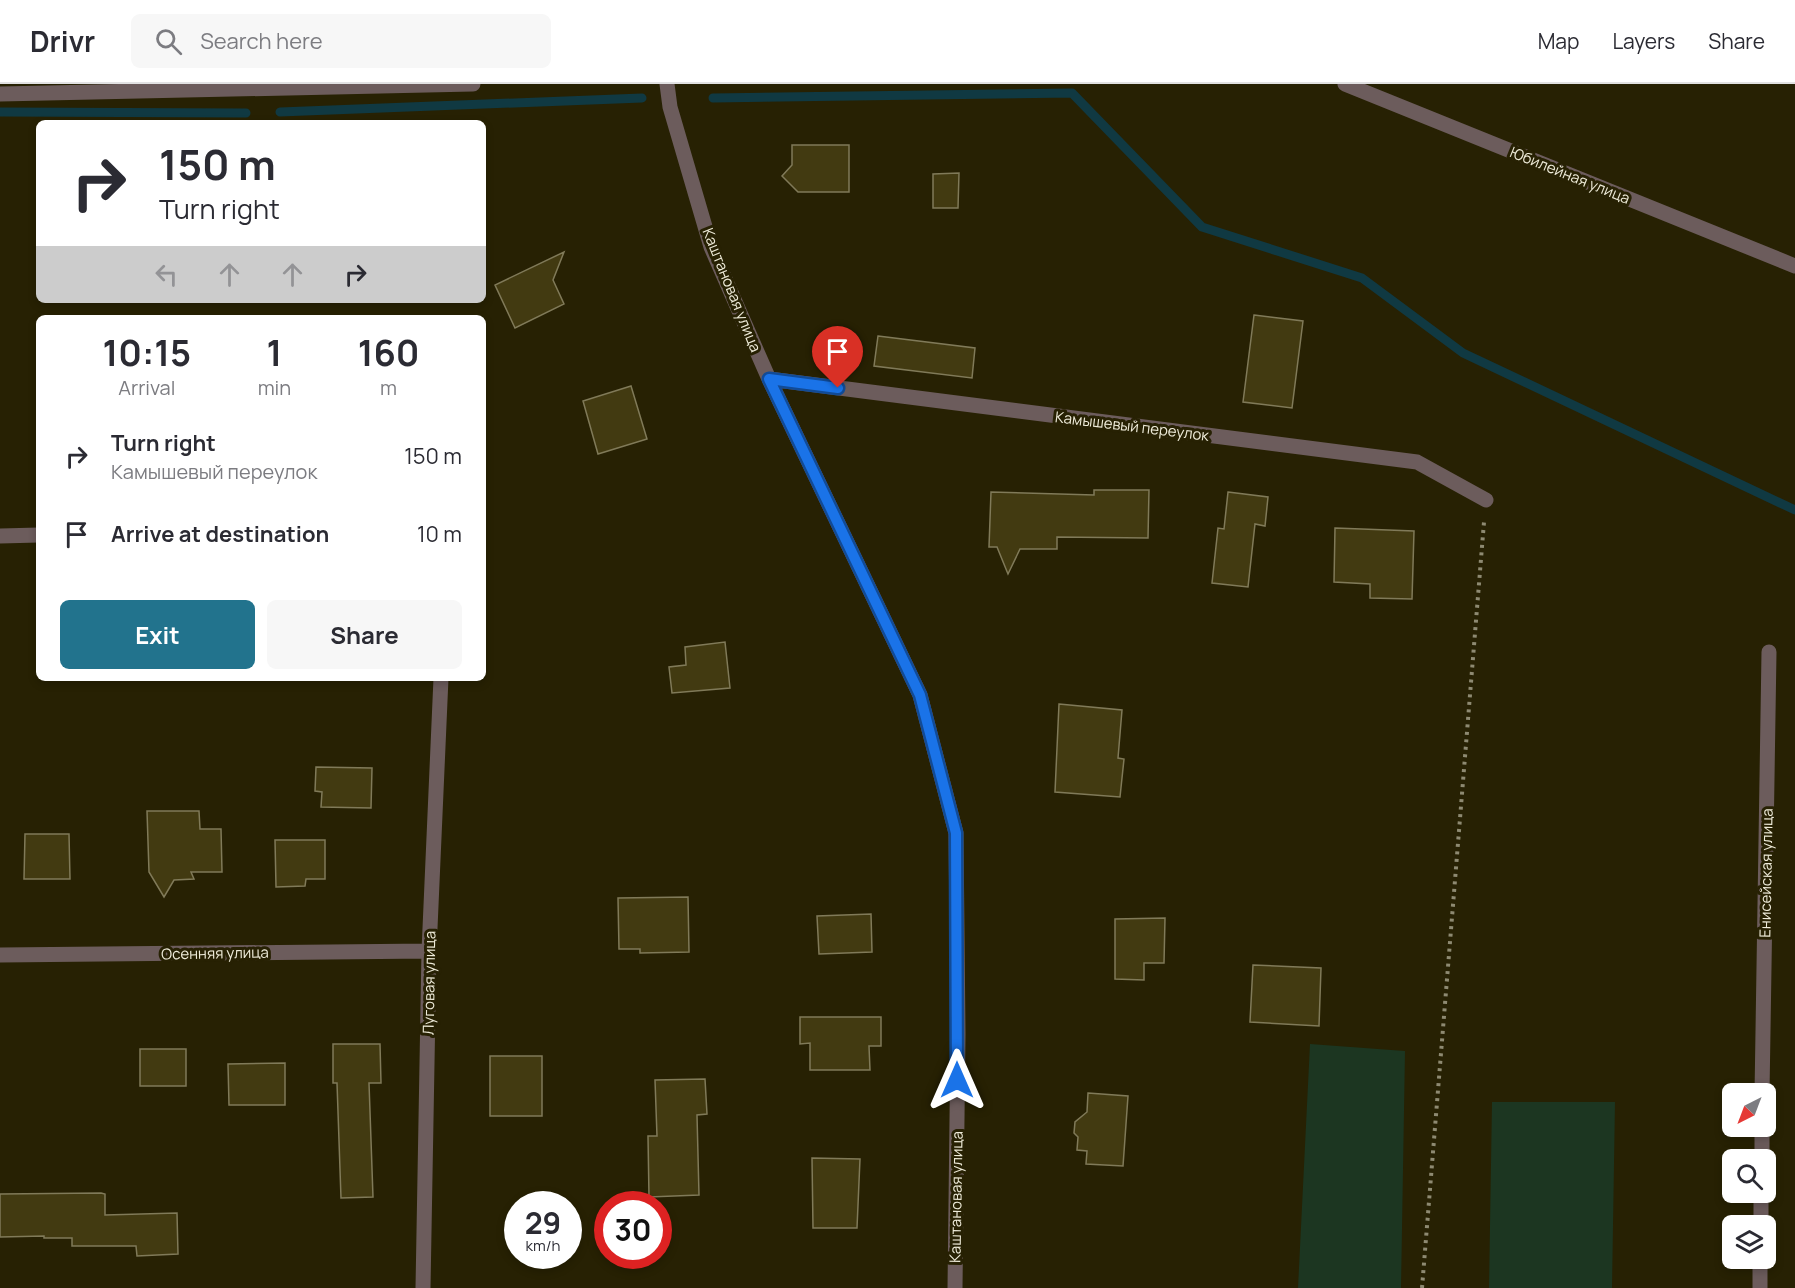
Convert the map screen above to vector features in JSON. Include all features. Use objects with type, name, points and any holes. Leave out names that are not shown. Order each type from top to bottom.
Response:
[{"type":"street","points":[[0,94],[473,84]]},
{"type":"street","name":"Каштановая улица","points":[[667,84],[670,107],[711,247],[769,379],[920,695],[956,833],[955,1288]]},
{"type":"street","name":"Юбилейная улица","points":[[1345,84],[1795,266]]},
{"type":"street","name":"Камышевый переулок","points":[[769,379],[1417,462],[1486,500]]},
{"type":"street","points":[[0,536],[36,535]]},
{"type":"street","name":"Енисейская улица","points":[[1762,1083],[1769,652]]},
{"type":"street","name":"Луговая улица","points":[[423,1288],[429,951],[441,681]]},
{"type":"street","name":"Осенняя улица","points":[[0,955],[429,951]]},
{"type":"street","points":[[1760,1269],[1760,1288]]},
{"type":"path","points":[[1422,1288],[1486,500]]},
{"type":"green space","points":[[1310,1044],[1405,1051],[1401,1288],[1298,1288]]},
{"type":"green space","points":[[1492,1102],[1615,1102],[1612,1288],[1489,1288]]},
{"type":"building","points":[[792,145],[849,145],[849,192],[798,192],[782,176],[792,165]]},
{"type":"building","points":[[959,173],[958,208],[933,208],[933,174]]},
{"type":"building","points":[[564,252],[553,280],[564,304],[515,328],[495,285]]},
{"type":"building","points":[[1254,315],[1303,321],[1292,408],[1243,402]]},
{"type":"building","points":[[878,336],[975,348],[972,378],[874,366]]},
{"type":"building","points":[[631,386],[647,439],[598,454],[583,401]]},
{"type":"building","points":[[1094,490],[1149,490],[1148,538],[1057,537],[1057,549],[1020,549],[1008,574],[997,547],[989,547],[991,492],[1094,495]]},
{"type":"building","points":[[1228,492],[1268,497],[1265,526],[1255,524],[1248,587],[1212,583],[1218,528],[1224,529]]},
{"type":"building","points":[[1335,528],[1414,531],[1412,599],[1370,598],[1370,584],[1334,582]]},
{"type":"building","points":[[725,642],[730,688],[672,693],[669,667],[686,665],[685,647]]},
{"type":"building","points":[[1059,704],[1122,710],[1118,758],[1124,759],[1120,797],[1055,792]]},
{"type":"building","points":[[316,767],[372,768],[371,808],[321,807],[322,792],[315,791]]},
{"type":"building","points":[[147,811],[199,811],[200,829],[221,829],[222,872],[191,872],[194,879],[174,880],[164,897],[149,872]]},
{"type":"building","points":[[25,834],[69,834],[70,879],[24,879]]},
{"type":"building","points":[[275,840],[325,840],[325,879],[306,879],[305,886],[276,887]]},
{"type":"building","points":[[688,897],[689,952],[640,953],[640,949],[619,949],[618,898]]},
{"type":"building","points":[[871,914],[872,952],[819,954],[817,916]]},
{"type":"building","points":[[1165,918],[1164,963],[1144,963],[1144,980],[1115,979],[1115,919]]},
{"type":"building","points":[[1253,965],[1321,968],[1319,1026],[1250,1022]]},
{"type":"building","points":[[800,1017],[881,1017],[881,1046],[869,1046],[870,1070],[810,1070],[810,1043],[800,1044]]},
{"type":"building","points":[[333,1044],[380,1044],[381,1083],[369,1083],[373,1197],[341,1198],[337,1083],[333,1083]]},
{"type":"building","points":[[140,1049],[186,1049],[186,1086],[140,1086]]},
{"type":"building","points":[[490,1056],[542,1056],[542,1116],[490,1116]]},
{"type":"building","points":[[285,1063],[285,1105],[229,1105],[228,1064]]},
{"type":"building","points":[[705,1079],[707,1114],[697,1115],[699,1195],[672,1196],[672,1191],[649,1191],[648,1136],[657,1136],[655,1080]]},
{"type":"building","points":[[1088,1093],[1128,1096],[1123,1166],[1086,1164],[1087,1151],[1077,1150],[1078,1137],[1074,1133],[1075,1122],[1087,1112]]},
{"type":"building","points":[[812,1158],[860,1159],[857,1228],[813,1228]]},
{"type":"building","points":[[0,1194],[105,1194],[105,1215],[177,1213],[178,1254],[137,1256],[136,1246],[72,1246],[72,1238],[0,1237]]},
{"type":"waterway","points":[[713,98],[1072,93],[1202,227],[1362,278],[1463,353],[1795,510]]},
{"type":"waterway","points":[[280,112],[642,98]]},
{"type":"waterway","points":[[0,112],[246,113]]},
{"type":"route","points":[[838,388],[769,379],[920,695],[956,833],[957,1080]]}]
